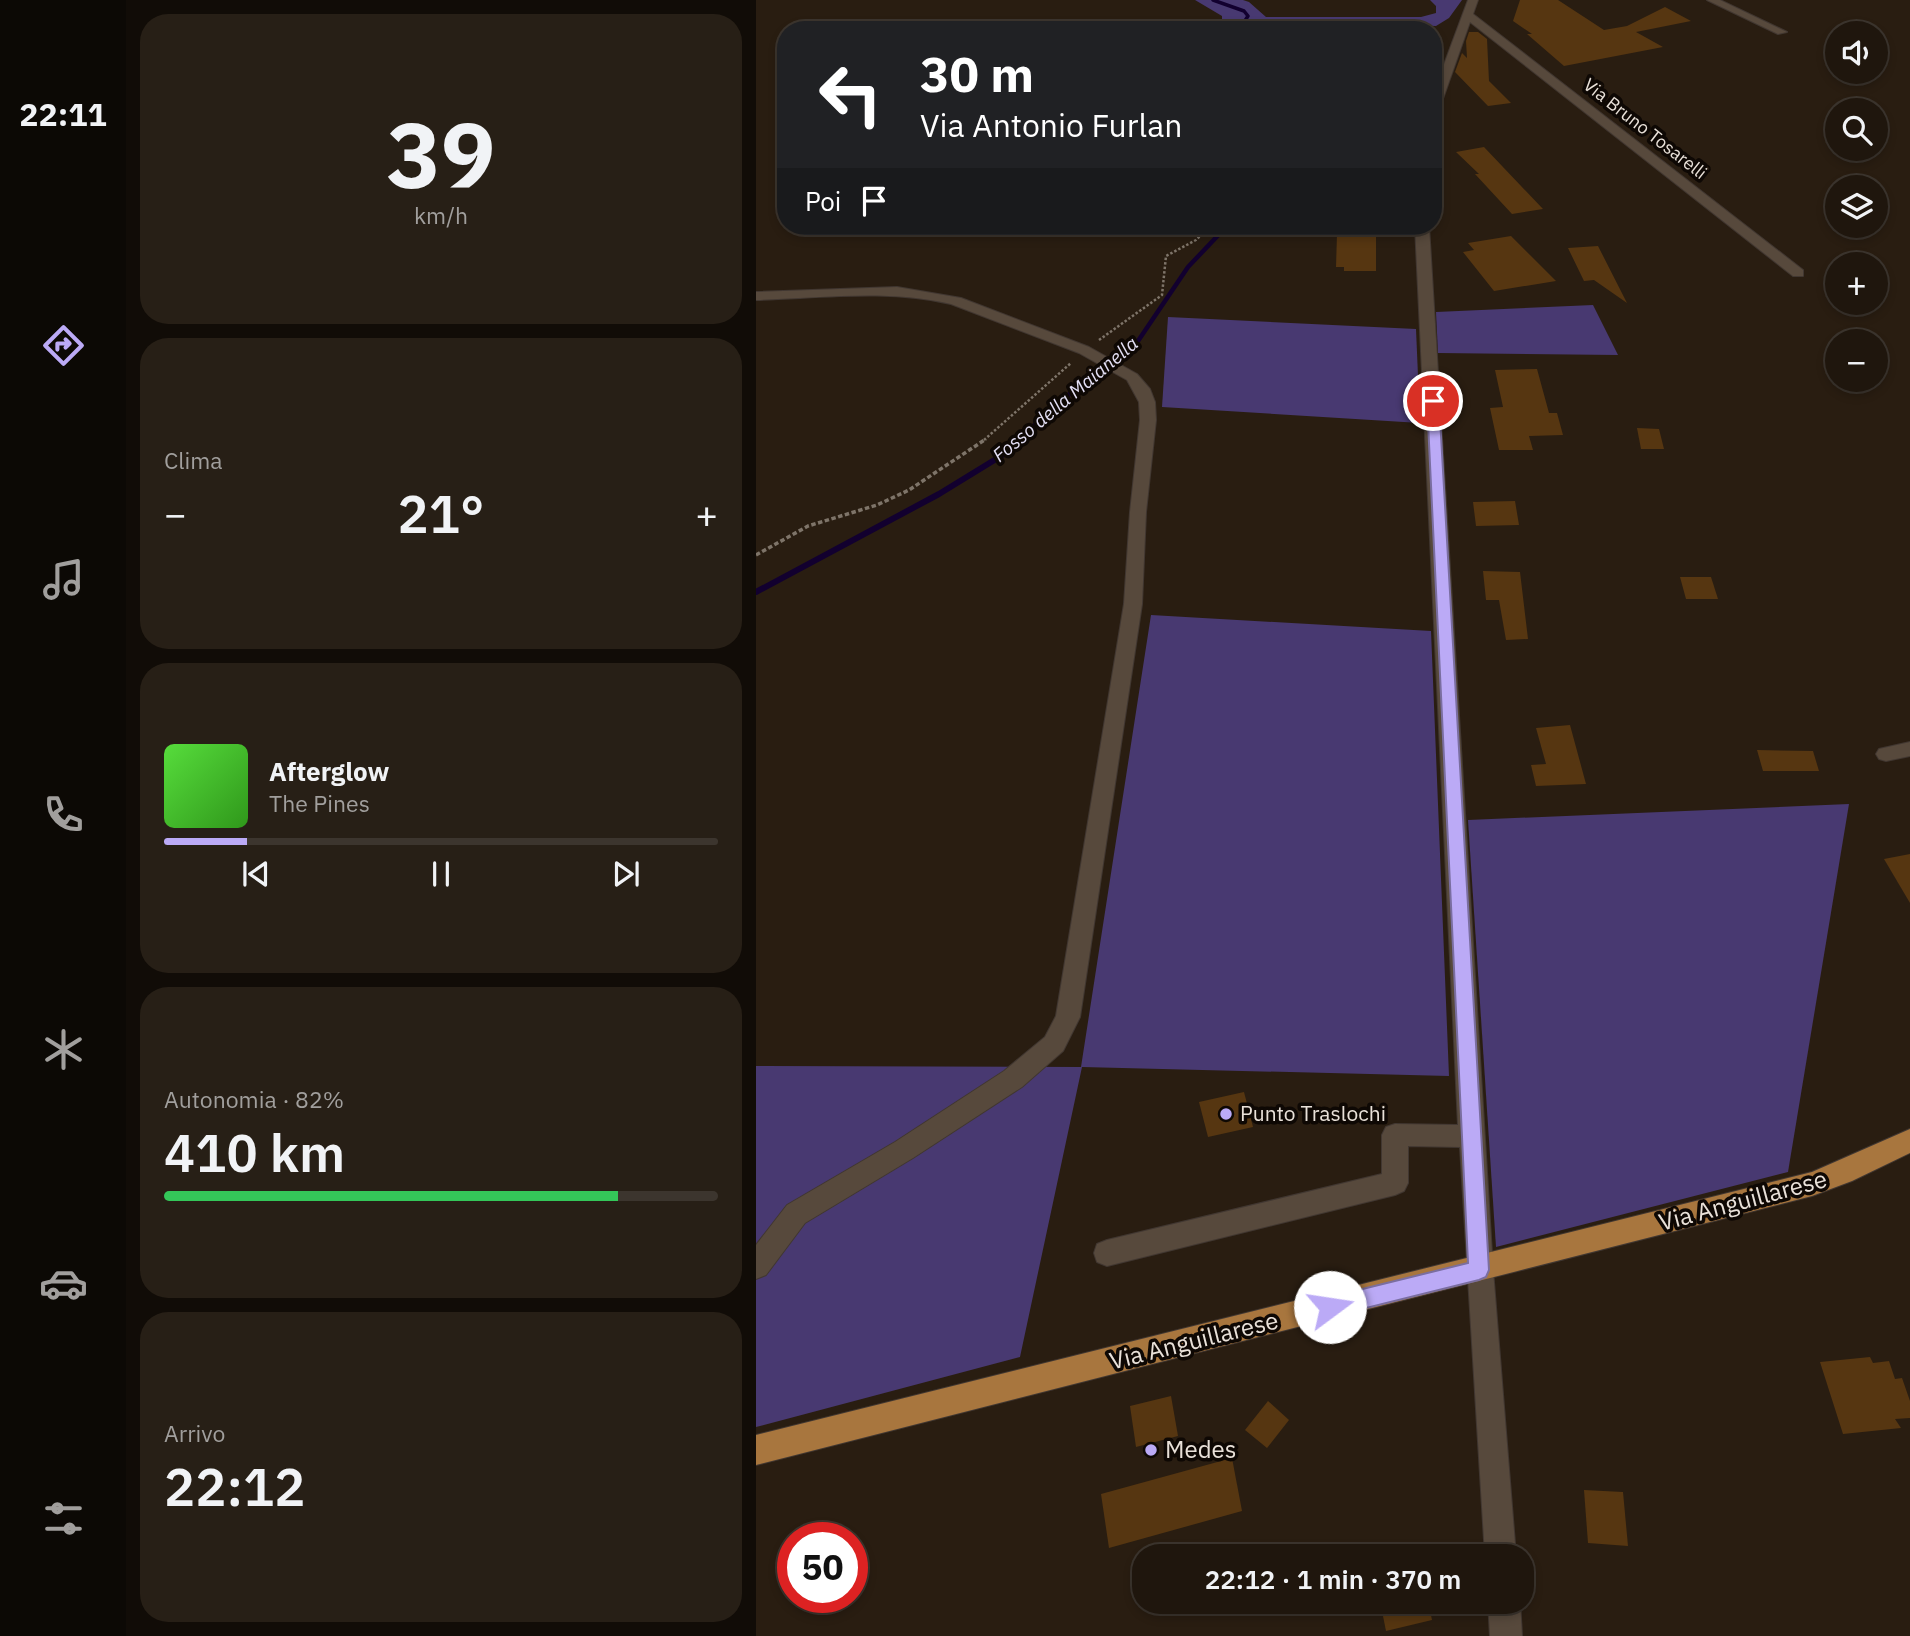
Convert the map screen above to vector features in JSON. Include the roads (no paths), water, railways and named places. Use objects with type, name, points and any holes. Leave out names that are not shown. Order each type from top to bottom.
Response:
[{"type":"main road","name":"Via Anguillarese","points":[[756,1450],[1812,1184],[1843,1173],[1910,1140]]},
{"type":"street","points":[[1442,86],[1473,0]]},
{"type":"street","points":[[1712,0],[1782,32]]},
{"type":"street","name":"Via Bruno Tosarelli","points":[[1468,15],[1798,273]]},
{"type":"street","points":[[1422,235],[1471,1136],[1500,1544]]},
{"type":"street","points":[[756,296],[915,292],[956,301],[1107,361],[1132,377],[1142,389],[1147,402],[1148,420],[1138,512],[1133,604],[1068,1017],[1054,1044],[1013,1079],[904,1150],[796,1214],[756,1266]]},
{"type":"street","points":[[1886,754],[1910,748]]},
{"type":"street","points":[[1107,1253],[1395,1183],[1395,1135],[1471,1136]]},
{"type":"street","points":[[1505,1614],[1506,1636]]},
{"type":"waterway","name":"Fosso della Maianella","points":[[1213,0],[1244,11],[1248,16],[1245,21]]},
{"type":"waterway","name":"Fosso della Maianella","points":[[1018,440],[1093,373],[1138,341],[1188,267],[1218,235]]},
{"type":"waterway","name":"Fosso della Maianella","points":[[756,592],[939,494],[1001,456],[1020,439]]},
{"type":"place","name":"Punto Traslochi","points":[[1226,1114]]},
{"type":"place","name":"Medes","points":[[1151,1450]]}]
